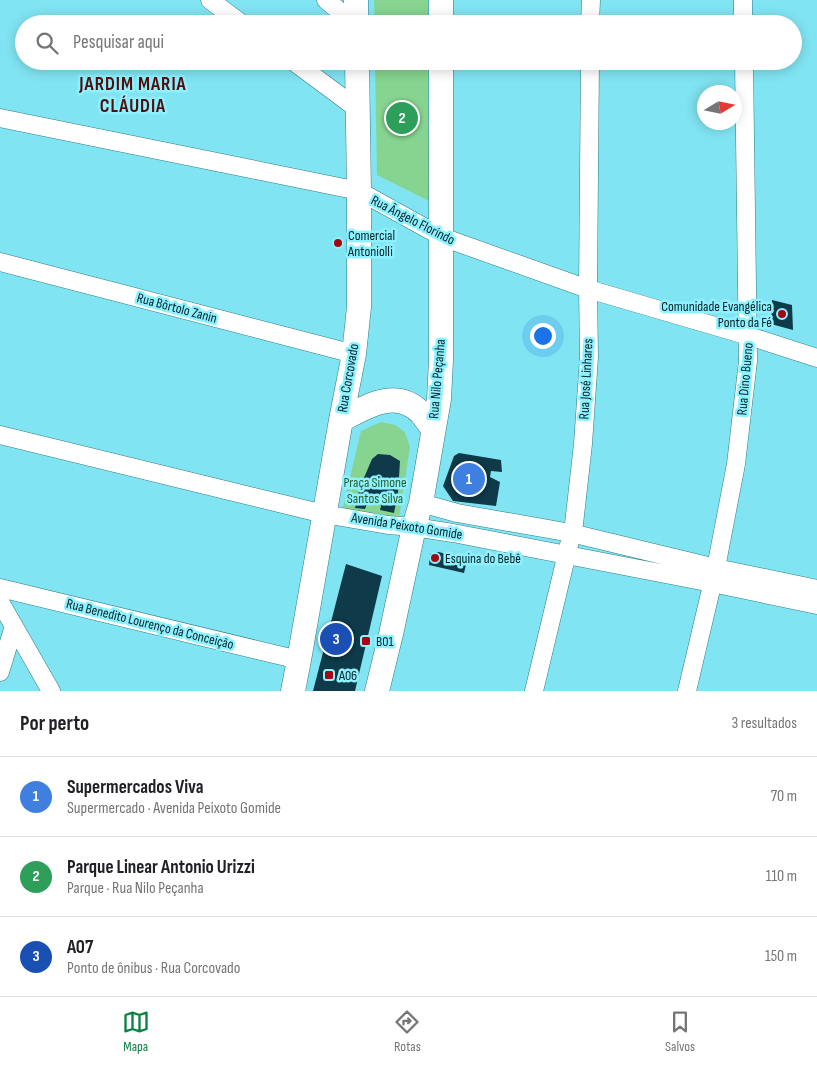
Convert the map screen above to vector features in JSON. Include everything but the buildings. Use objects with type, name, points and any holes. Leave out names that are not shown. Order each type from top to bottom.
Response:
[{"type":"street","points":[[209,0],[230,15]]},
{"type":"street","points":[[326,0],[344,15]]},
{"type":"street","points":[[441,0],[441,15]]},
{"type":"street","points":[[590,15],[591,0]]},
{"type":"street","points":[[743,0],[743,15]]},
{"type":"street","points":[[305,70],[359,110]]},
{"type":"street","name":"Rua Corcovado","points":[[293,691],[354,354],[359,306],[357,70]]},
{"type":"street","name":"Rua Nilo Peçanha","points":[[377,691],[421,503],[439,399],[441,360],[442,70]]},
{"type":"street","name":"Rua José Linhares","points":[[534,691],[574,524],[583,444],[589,357],[590,70]]},
{"type":"street","name":"Rua Dino Bueno","points":[[687,691],[714,575],[736,464],[748,361],[744,70]]},
{"type":"street","name":"Rua Ângelo Florindo","points":[[0,118],[359,191],[442,238],[588,289],[817,358]]},
{"type":"street","name":"Rua Bôrtolo Zanin","points":[[0,262],[354,354]]},
{"type":"street","points":[[341,420],[381,401],[394,400],[406,403],[420,412],[433,429]]},
{"type":"street","name":"Avenida Peixoto Gomide","points":[[0,434],[324,514],[453,533],[567,555],[817,589]]},
{"type":"street","name":"Avenida Peixoto Gomide","points":[[421,503],[458,513],[571,534],[817,605]]},
{"type":"street","name":"Rua Benedito Lourenço da Conceição","points":[[0,588],[300,660]]},
{"type":"street","points":[[0,602],[51,691]]},
{"type":"street","points":[[0,672],[14,626]]},
{"type":"green space","points":[[374,0],[428,0],[428,15],[375,15]]},
{"type":"green space","points":[[375,70],[428,70],[429,201],[377,175]]},
{"type":"green space","name":"Praça Simone Santos Silva","points":[[381,422],[395,425],[405,432],[410,447],[398,524],[342,511],[361,431]]},
{"type":"place","name":"Parque Linear Antonio Urizzi","points":[[402,118]]},
{"type":"place","name":"Comercial Antoniolli","points":[[338,243]]},
{"type":"place","name":"Comunidade Evangélica Ponto da Fé","points":[[782,314]]},
{"type":"place","name":"Supermercados Viva","points":[[469,479]]},
{"type":"place","name":"Esquina do Bebê","points":[[435,558]]},
{"type":"place","name":"A07","points":[[336,639]]},
{"type":"place","name":"B01","points":[[366,641]]},
{"type":"place","name":"A06","points":[[329,675]]},
{"type":"district","name":"JARDIM MARIA CLÁUDIA","points":[[133,95]]}]
